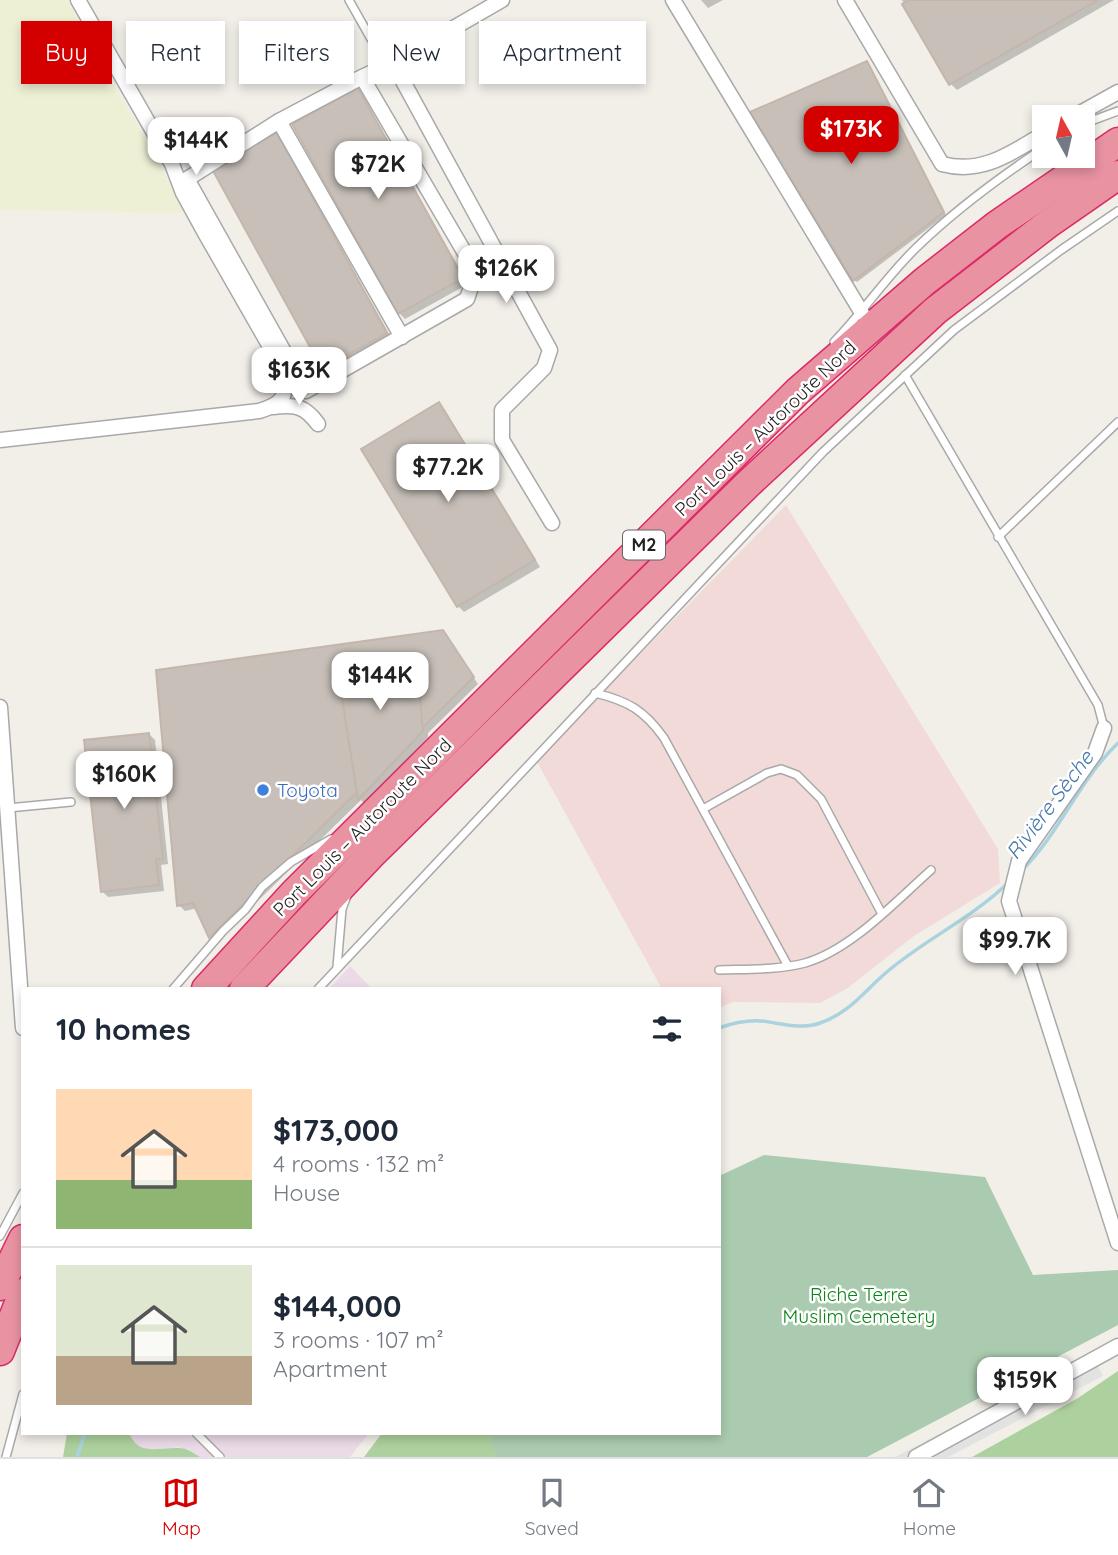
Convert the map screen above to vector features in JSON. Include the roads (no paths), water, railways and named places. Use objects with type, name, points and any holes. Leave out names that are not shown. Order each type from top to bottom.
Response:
[{"type":"highway","name":"Port Louis – Autoroute Nord","points":[[208,987],[294,893],[798,391],[925,281],[997,225],[1118,142]]},
{"type":"highway","name":"Port Louis – Autoroute Nord","points":[[246,987],[370,856],[750,482],[925,320],[1049,223],[1118,175]]},
{"type":"highway","points":[[0,1286],[21,1243]]},
{"type":"highway","points":[[0,1352],[21,1298]]},
{"type":"street","points":[[78,0],[172,164],[205,233],[284,370],[284,392],[281,401],[272,407]]},
{"type":"street","points":[[465,21],[502,0]]},
{"type":"street","points":[[673,0],[862,313]]},
{"type":"street","points":[[845,0],[942,164],[961,169],[994,162],[1032,140]]},
{"type":"street","points":[[362,77],[476,272],[467,299],[306,391],[187,179],[279,121],[362,77],[368,74]]},
{"type":"street","points":[[407,84],[550,350],[544,368],[502,410],[502,440],[552,523]]},
{"type":"street","points":[[1095,105],[1118,92]]},
{"type":"street","points":[[279,121],[402,337]]},
{"type":"street","points":[[0,440],[259,411],[290,405],[310,413],[318,425]]},
{"type":"street","points":[[0,707],[21,1000]]},
{"type":"street","points":[[1104,728],[1095,753],[1019,861],[1009,901],[1118,1243]]},
{"type":"street","points":[[916,1457],[1118,1346]]},
{"type":"lane","points":[[349,0],[368,34]]},
{"type":"lane","points":[[1096,119],[1118,111]]},
{"type":"lane","points":[[830,346],[862,313],[915,249],[965,206],[1032,157]]},
{"type":"lane","points":[[320,987],[823,452],[954,330],[1118,211]]},
{"type":"lane","points":[[905,375],[1098,705],[1104,728]]},
{"type":"lane","points":[[724,465],[768,409],[795,381]]},
{"type":"lane","points":[[998,537],[1118,422]]},
{"type":"lane","points":[[595,693],[626,702],[643,712],[652,722],[703,809],[788,966]]},
{"type":"lane","points":[[703,809],[767,773],[781,769],[797,775],[821,799],[881,914]]},
{"type":"lane","points":[[7,808],[71,802]]},
{"type":"lane","points":[[175,987],[245,910],[262,887],[291,862],[379,809]]},
{"type":"lane","points":[[336,969],[342,909],[350,887],[370,856]]},
{"type":"lane","points":[[719,970],[788,966],[825,955],[845,943],[931,870]]},
{"type":"lane","points":[[0,1236],[21,1197]]},
{"type":"lane","points":[[6,1457],[21,1401]]},
{"type":"lane","points":[[198,1435],[220,1457]]},
{"type":"waterway","name":"Rivière Sèche","points":[[1022,870],[1047,840],[1092,773],[1118,743]]},
{"type":"waterway","name":"Rivière Sèche","points":[[721,1027],[755,1021],[805,1026],[831,1019],[849,1007],[903,959],[980,907],[1009,882]]},
{"type":"waterway","name":"Rivière Sèche","points":[[77,1457],[84,1435]]},
{"type":"place","name":"Toyota","points":[[263,790]]},
{"type":"park label","name":"Riche Terre Muslim Cemetery","points":[[859,1305]]}]
